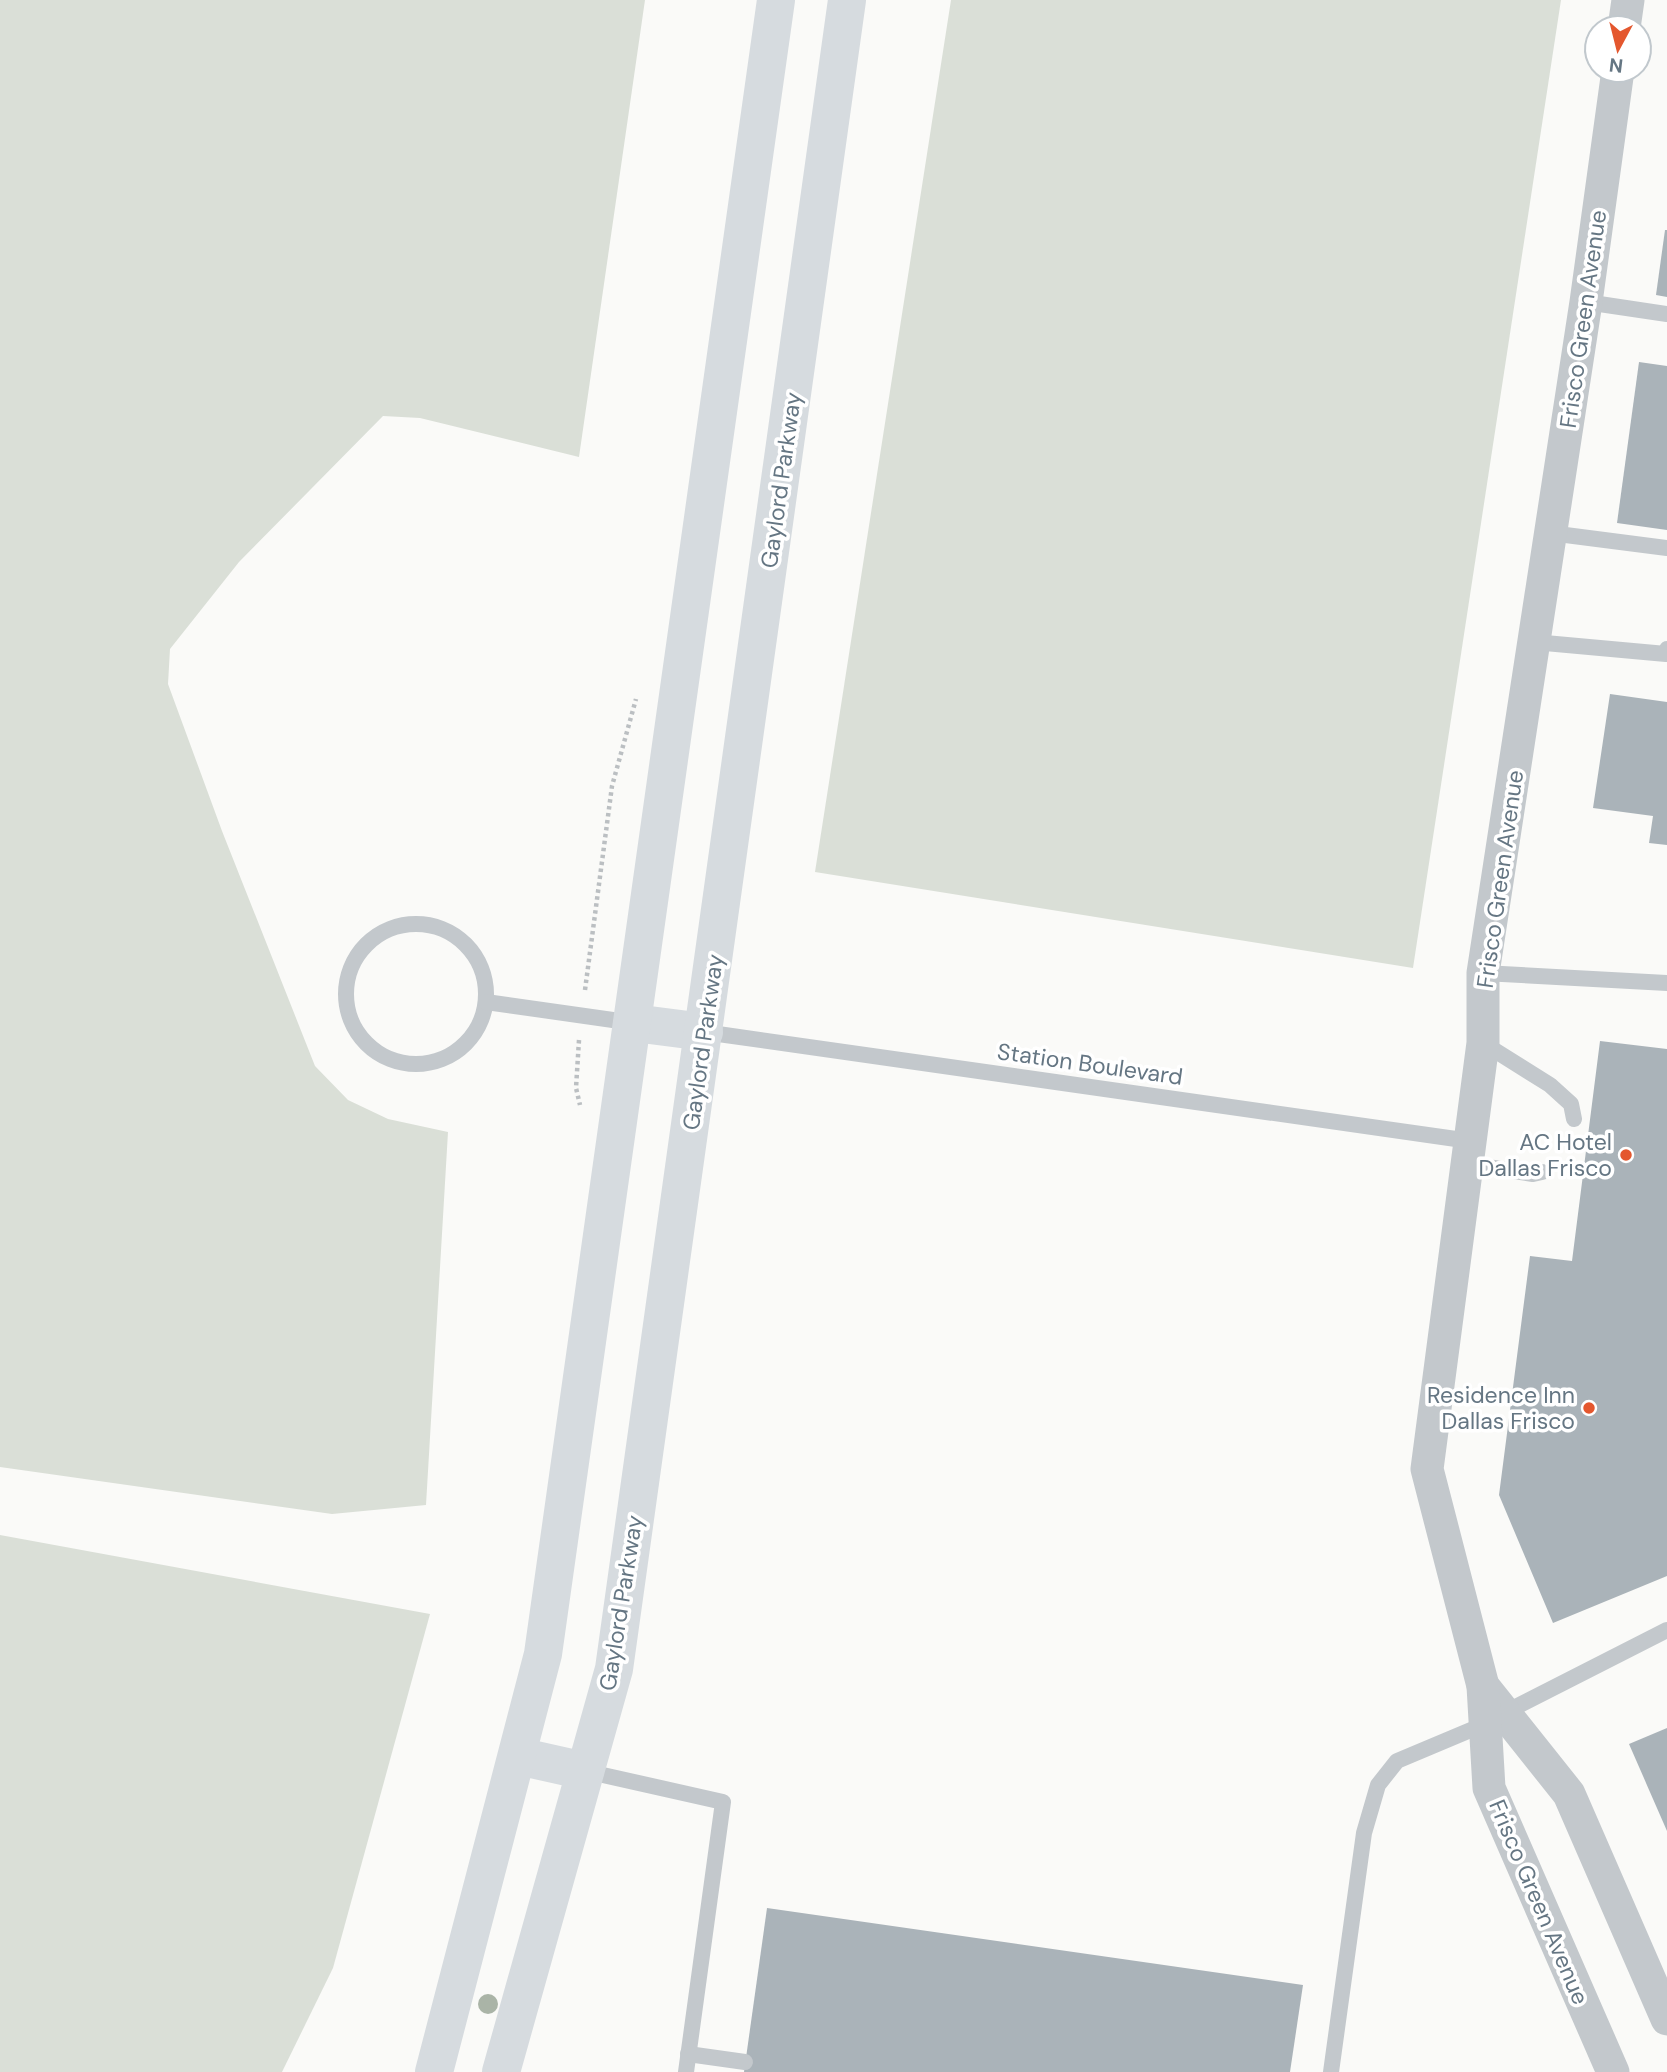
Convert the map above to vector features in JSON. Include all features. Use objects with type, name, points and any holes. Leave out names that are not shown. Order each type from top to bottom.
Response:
[{"type":"street","points":[[434,2072],[544,1654],[776,0]]},
{"type":"street","name":"Gaylord Parkway","points":[[501,2072],[614,1668],[848,0]]},
{"type":"street","name":"Frisco Green Avenue","points":[[1616,84],[1586,302],[1483,973],[1483,1043],[1427,1469],[1483,1686],[1495,1718],[1569,1794],[1667,2019]]},
{"type":"street","points":[[634,1023],[704,1032]]},
{"type":"street","name":"Frisco Green Avenue","points":[[1495,1718],[1489,1788],[1613,2072]]},
{"type":"street","points":[[518,1756],[585,1771]]},
{"type":"lane","points":[[1586,302],[1667,314]]},
{"type":"lane","points":[[1550,533],[1667,548]]},
{"type":"lane","points":[[1534,642],[1666,654],[1667,649]]},
{"type":"lane","points":[[426,923],[449,931],[469,946],[482,966],[487,989],[486,1002],[485,1014],[474,1036],[457,1052],[437,1062],[414,1065],[392,1060],[373,1049],[357,1033],[348,1013],[345,991],[350,969],[361,950],[379,933],[402,924],[426,923]]},
{"type":"lane","points":[[1483,973],[1667,983]]},
{"type":"lane","points":[[486,1002],[634,1023]]},
{"type":"lane","name":"Station Boulevard","points":[[704,1032],[1469,1153],[1533,1174],[1542,1172]]},
{"type":"lane","points":[[1483,1043],[1549,1085],[1571,1104],[1574,1119]]},
{"type":"lane","points":[[1331,2072],[1364,1833],[1378,1785],[1397,1761],[1495,1718],[1667,1630]]},
{"type":"lane","points":[[585,1771],[723,1802],[686,2072]]},
{"type":"lane","points":[[688,2054],[745,2062]]},
{"type":"path","points":[[578,1058],[576,1088],[581,1113]]},
{"type":"shaded area","points":[[0,0],[645,0],[579,457],[420,418],[383,416],[239,562],[170,649],[168,684],[222,831],[315,1066],[348,1100],[388,1119],[448,1132],[426,1505],[332,1514],[0,1467]]},
{"type":"shaded area","points":[[951,0],[1561,0],[1413,968],[815,872]]},
{"type":"shaded area","points":[[0,1535],[430,1614],[333,1968],[282,2072],[0,2072]]},
{"type":"building","points":[[1667,230],[1667,297],[1656,295]]},
{"type":"building","points":[[1639,362],[1667,366],[1667,530],[1617,523]]},
{"type":"building","points":[[1610,694],[1667,702],[1667,845],[1649,843],[1653,816],[1593,808]]},
{"type":"building","name":"Residence Inn Dallas Frisco","points":[[1600,1041],[1667,1049],[1667,1576],[1553,1623],[1499,1495],[1530,1256],[1572,1261]]},
{"type":"building","points":[[1667,1728],[1667,1831],[1629,1744]]},
{"type":"building","points":[[767,1908],[1303,1985],[1290,2072],[744,2072]]},
{"type":"place","name":"AC Hotel Dallas Frisco","points":[[1626,1155]]},
{"type":"place","name":"Residence Inn Dallas Frisco","points":[[1589,1408]]}]
